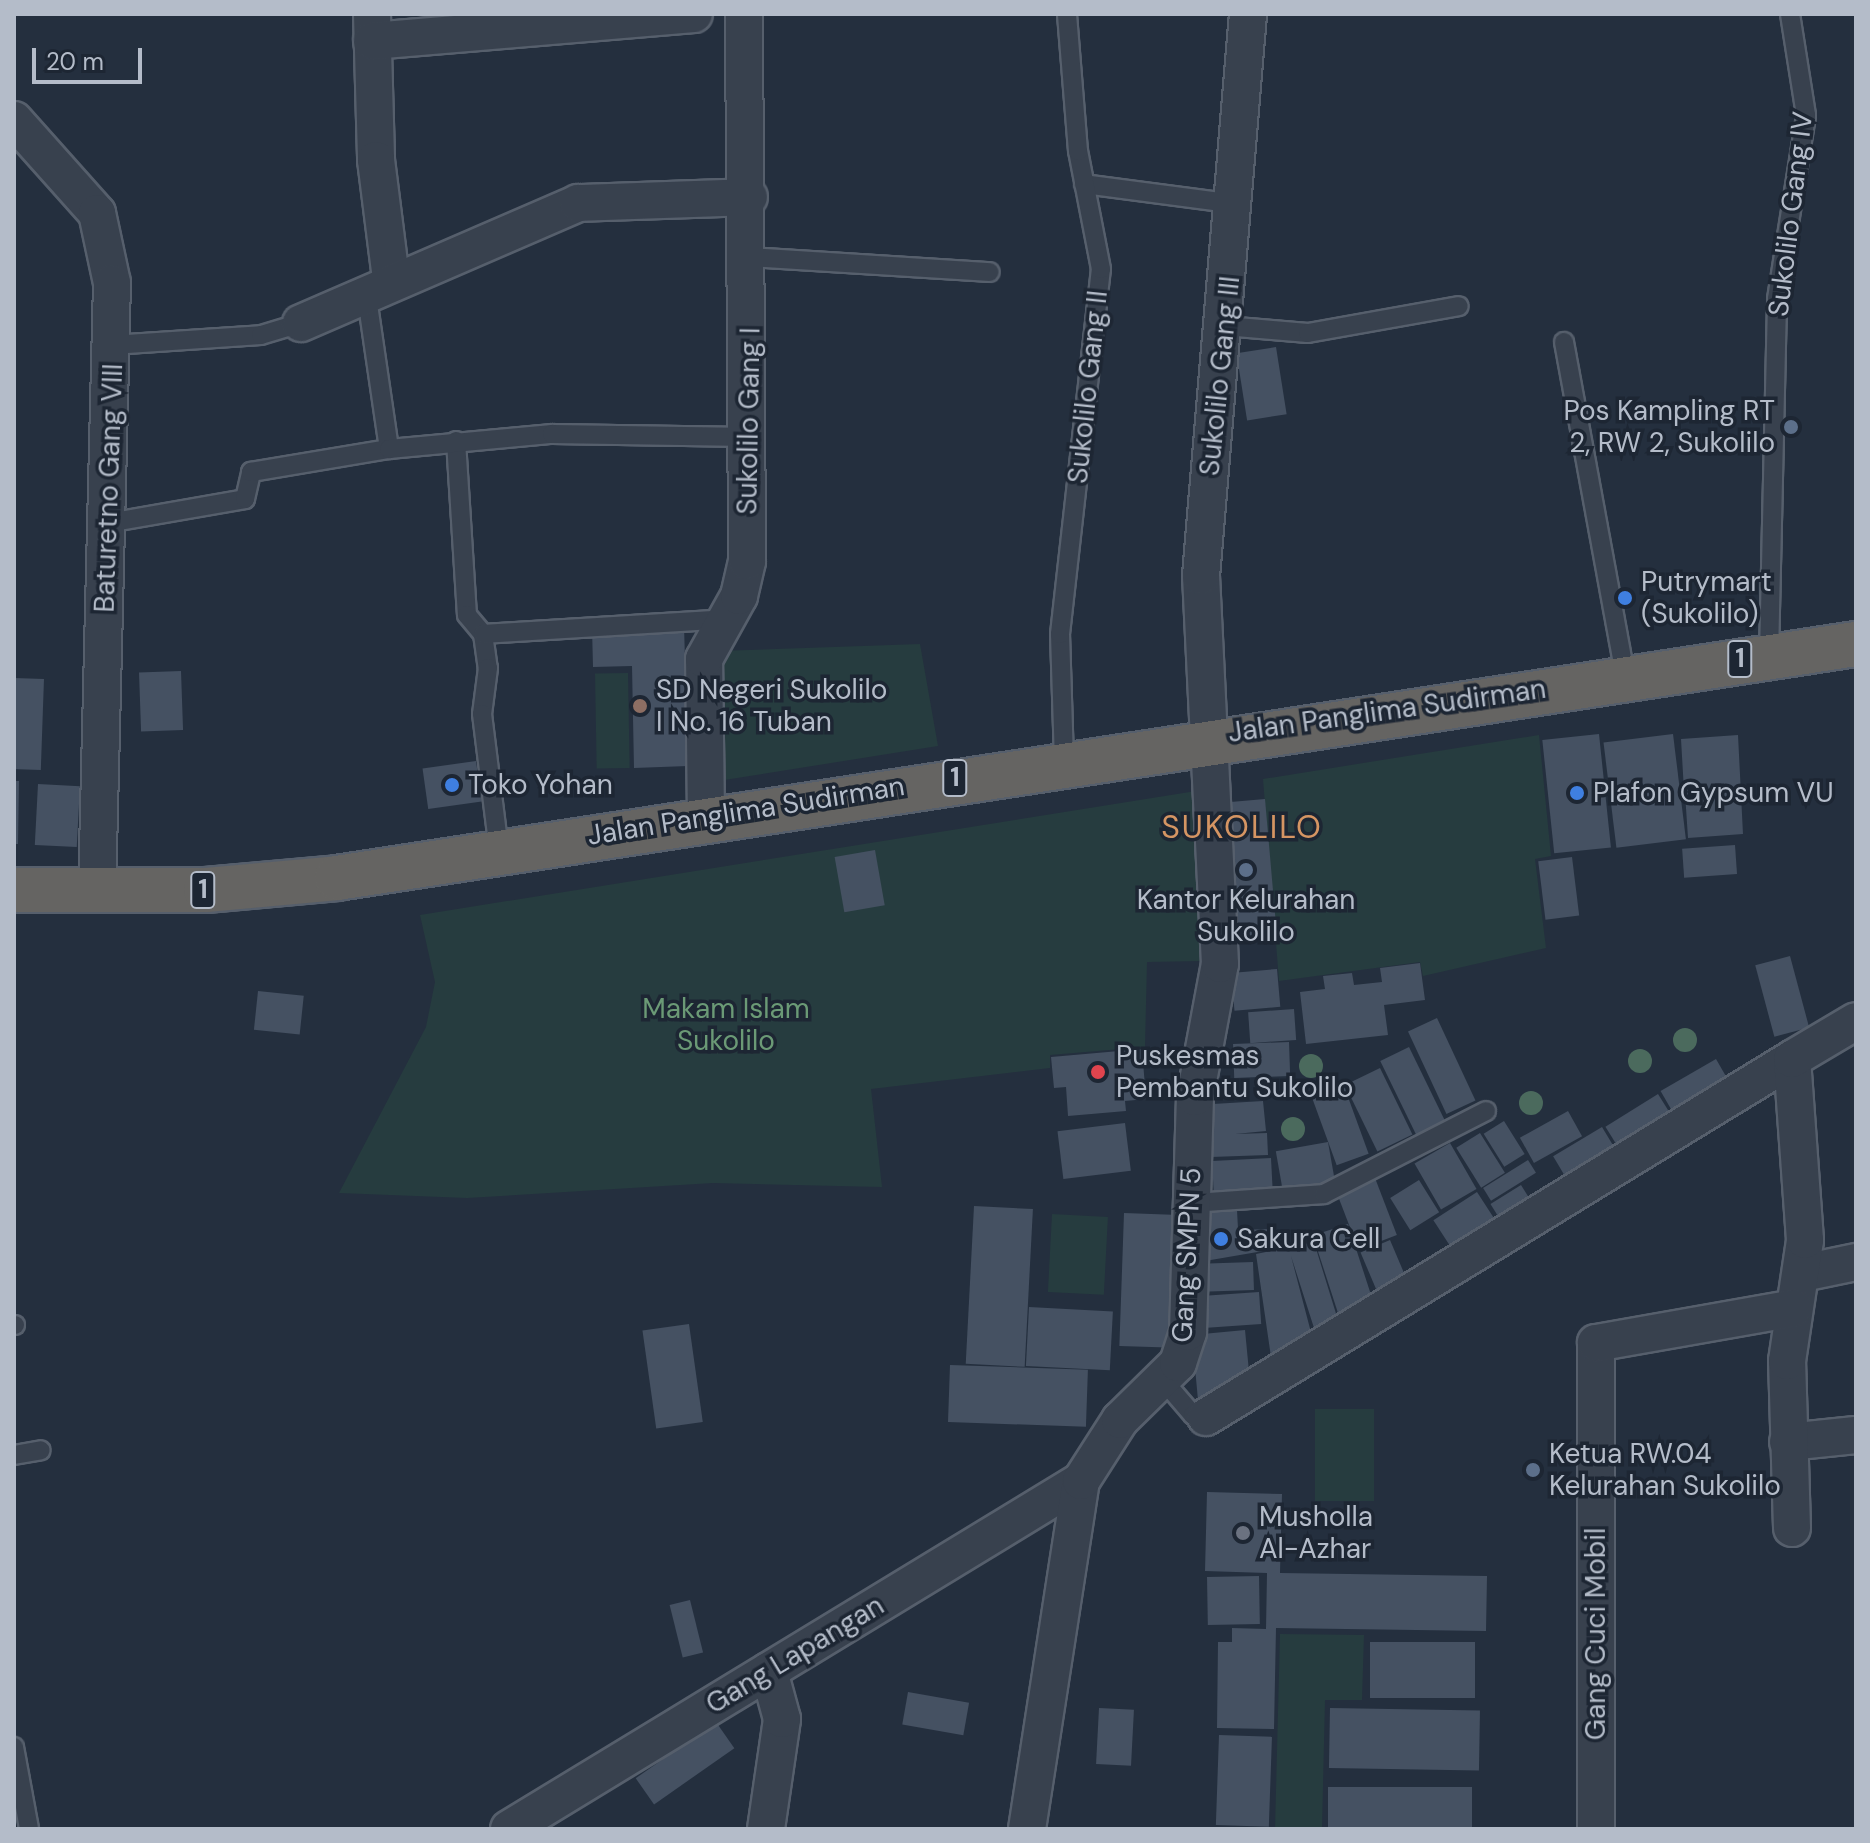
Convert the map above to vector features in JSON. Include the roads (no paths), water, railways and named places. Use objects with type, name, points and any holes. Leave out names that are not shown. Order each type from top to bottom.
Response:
[{"type":"highway","name":"Jalan Panglima Sudirman","points":[[14,890],[97,891],[297,882],[1205,738],[1856,644]]},
{"type":"street","points":[[379,285],[372,27],[694,14]]},
{"type":"street","name":"Sukolilo Gang I","points":[[706,818],[703,672],[747,561],[750,257],[744,14]]},
{"type":"street","name":"Sukolilo Gang III","points":[[1205,738],[1201,576],[1236,204],[1248,14]]},
{"type":"street","name":"Baturetno Gang VIII","points":[[14,120],[102,222],[112,345],[97,891]]},
{"type":"street","points":[[301,323],[379,285],[578,203],[749,197]]},
{"type":"street","name":"Gang SMPN 5","points":[[1027,1829],[1081,1481],[1113,1429],[1163,1380],[1182,1355],[1188,1332],[1197,1076],[1220,964],[1205,738]]},
{"type":"street","points":[[1206,1417],[1856,1021]]},
{"type":"street","points":[[1792,1059],[1803,1273],[1794,1308],[1788,1442],[1792,1528]]},
{"type":"street","points":[[1803,1273],[1856,1262]]},
{"type":"street","name":"Gang Cuci Mobil","points":[[1596,1829],[1596,1343],[1794,1308]]},
{"type":"street","points":[[1788,1442],[1856,1435]]},
{"type":"street","name":"Gang Lapangan","points":[[509,1829],[1081,1481]]},
{"type":"street","points":[[766,1829],[782,1719],[769,1671]]},
{"type":"lane","name":"Sukolilo Gang II","points":[[1064,761],[1060,634],[1101,269],[1084,184],[1067,14]]},
{"type":"lane","name":"Sukolilo Gang IV","points":[[1769,655],[1777,299],[1806,115],[1790,14]]},
{"type":"lane","points":[[1084,184],[1236,204]]},
{"type":"lane","points":[[750,257],[990,272]]},
{"type":"lane","points":[[379,285],[389,449]]},
{"type":"lane","points":[[1225,326],[1308,333],[1459,306]]},
{"type":"lane","points":[[112,345],[261,335],[301,323]]},
{"type":"lane","points":[[1564,342],[1625,676]]},
{"type":"lane","points":[[108,523],[245,499],[251,472],[389,449],[456,441],[749,437]]},
{"type":"lane","points":[[456,441],[465,599],[468,619],[483,634],[488,674],[482,714],[499,851]]},
{"type":"lane","points":[[483,634],[725,619]]},
{"type":"lane","points":[[1192,1203],[1324,1194],[1486,1111]]},
{"type":"lane","points":[[1163,1380],[1196,1417],[1206,1417]]},
{"type":"lane","points":[[14,1455],[41,1450]]},
{"type":"lane","points":[[14,1747],[29,1829]]},
{"type":"place","name":"Pos Kampling RT 2, RW 2, Sukolilo","points":[[1791,427]]},
{"type":"place","name":"Putrymart (Sukolilo)","points":[[1625,598]]},
{"type":"place","name":"SD Negeri Sukolilo I No. 16 Tuban","points":[[640,706]]},
{"type":"place","name":"Toko Yohan","points":[[452,785]]},
{"type":"place","name":"Plafon Gypsum VU","points":[[1577,793]]},
{"type":"place","name":"Kantor Kelurahan Sukolilo","points":[[1246,870]]},
{"type":"place","name":"Puskesmas Pembantu Sukolilo","points":[[1098,1072]]},
{"type":"place","name":"Sakura Cell","points":[[1221,1239]]},
{"type":"place","name":"Ketua RW.04 Kelurahan Sukolilo","points":[[1533,1470]]},
{"type":"place","name":"Musholla Al-Azhar","points":[[1243,1533]]},
{"type":"district","name":"SUKOLILO","points":[[1242,827]]},
{"type":"park label","name":"Makam Islam Sukolilo","points":[[726,1025]]}]
